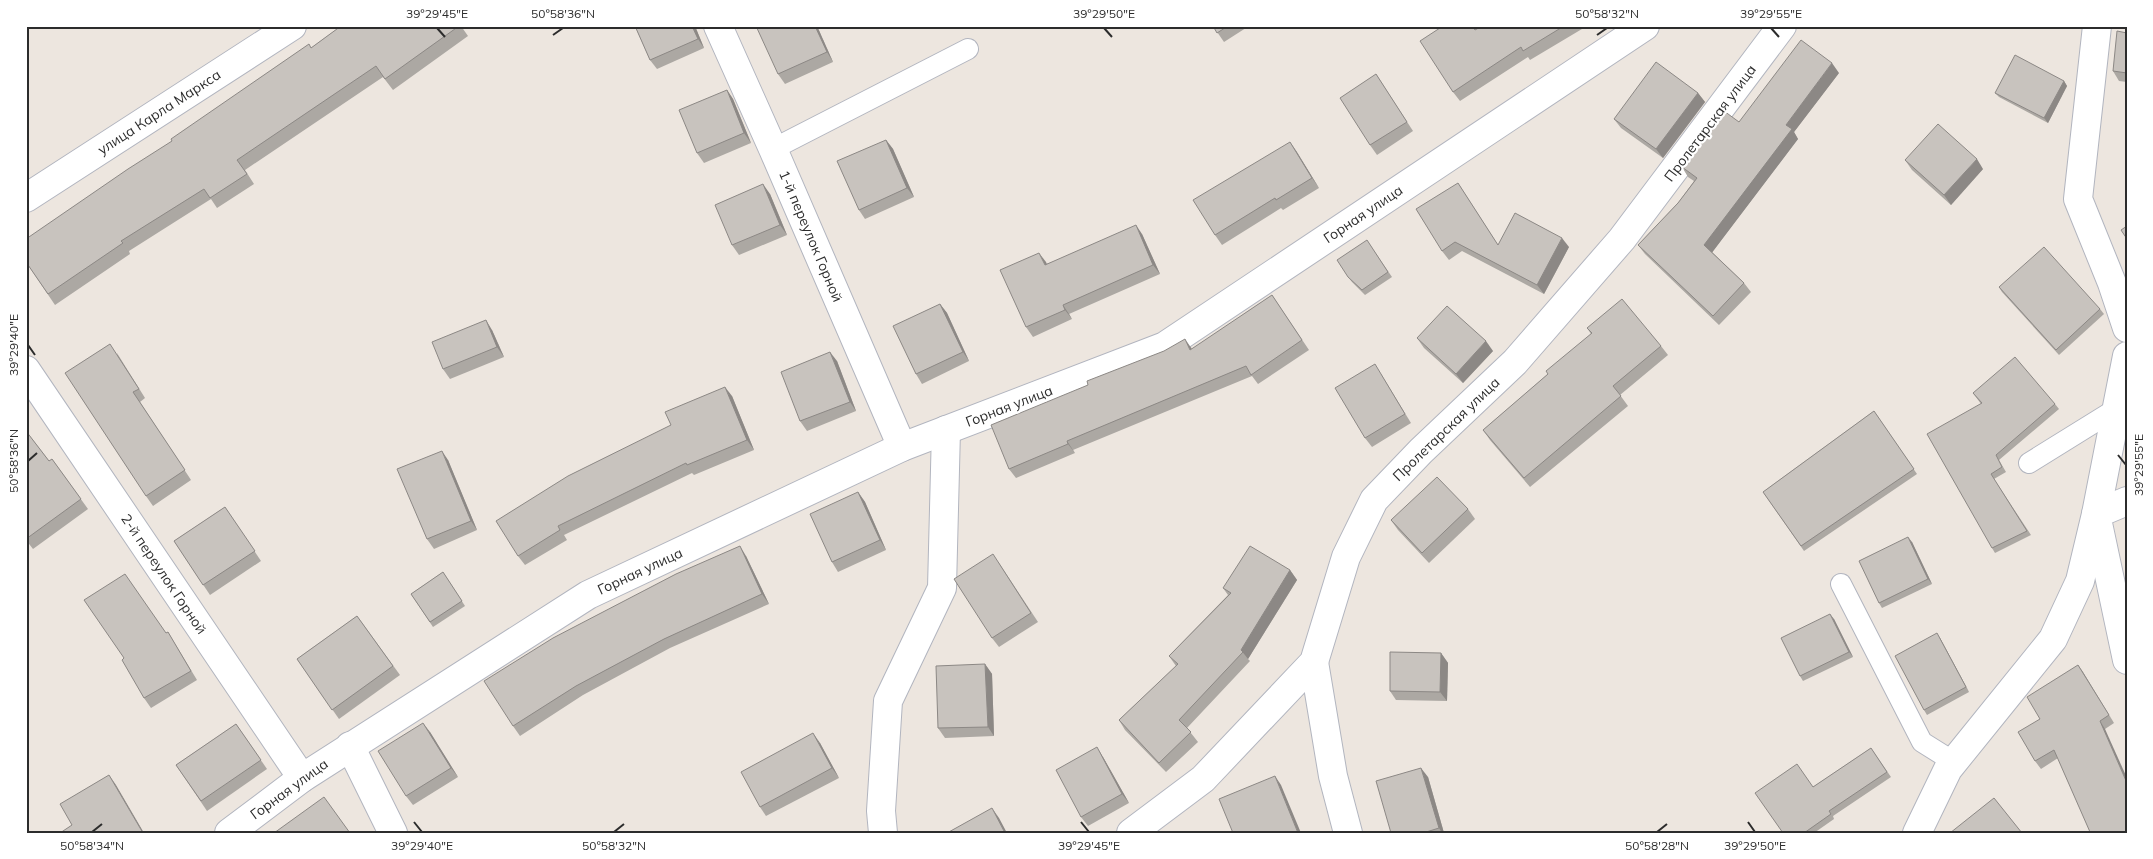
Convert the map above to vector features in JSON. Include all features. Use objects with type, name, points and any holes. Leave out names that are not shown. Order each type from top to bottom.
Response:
[{"type":"street","name":"улица Карла Маркса","points":[[26,198],[292,26]]},
{"type":"street","name":"1-й переулок Горной","points":[[718,26],[773,148],[902,447]]},
{"type":"street","name":"Горная улица","points":[[229,833],[302,778],[350,746],[588,595],[902,447],[1165,346],[1645,26]]},
{"type":"street","name":"Пролетарская улица","points":[[1131,833],[1203,779],[1314,662],[1346,557],[1374,500],[1421,451],[1515,362],[1622,239],[1782,26]]},
{"type":"street","points":[[2097,26],[2078,199],[2112,283],[2127,328]]},
{"type":"street","points":[[1918,833],[1948,769],[2053,639],[2080,581],[2096,514],[2127,356]]},
{"type":"street","name":"2-й переулок Горной","points":[[26,370],[302,778]]},
{"type":"street","points":[[883,833],[882,811],[888,701],[942,588],[946,430]]},
{"type":"street","points":[[2096,514],[2127,501]]},
{"type":"street","points":[[2096,514],[2127,660]]},
{"type":"street","points":[[1314,662],[1333,776],[1348,833]]},
{"type":"street","points":[[350,746],[393,833]]},
{"type":"lane","points":[[773,148],[968,49]]},
{"type":"lane","points":[[2029,462],[2116,409]]},
{"type":"lane","points":[[1841,584],[1922,742],[1954,762]]},
{"type":"building","points":[[341,26],[459,26],[385,79],[376,66],[237,160],[247,174],[210,198],[204,189],[121,241],[123,243],[48,294],[26,262],[26,239],[172,141],[171,139],[309,44],[311,48]]},
{"type":"building","points":[[635,26],[692,26],[698,39],[650,60]]},
{"type":"building","points":[[756,26],[815,26],[827,52],[778,74]]},
{"type":"building","points":[[1213,26],[1228,26],[1217,33]]},
{"type":"building","points":[[1443,26],[1472,26],[1475,30],[1482,26],[1564,26],[1523,51],[1521,47],[1453,92],[1420,41]]},
{"type":"building","points":[[2117,31],[2127,33],[2127,73],[2113,71]]},
{"type":"building","points":[[1801,40],[1832,63],[1786,125],[1792,129],[1704,245],[1744,283],[1713,316],[1638,245],[1678,203],[1697,178],[1682,167],[1724,111],[1739,122]]},
{"type":"building","points":[[2015,55],[2064,81],[2044,118],[1995,93]]},
{"type":"building","points":[[1656,62],[1698,93],[1656,149],[1614,119]]},
{"type":"building","points":[[1376,74],[1407,122],[1370,145],[1340,98]]},
{"type":"building","points":[[727,90],[744,133],[697,153],[679,110]]},
{"type":"building","points":[[1938,124],[1977,159],[1944,195],[1905,160]]},
{"type":"building","points":[[886,140],[907,188],[859,210],[837,161]]},
{"type":"building","points":[[1290,142],[1312,178],[1276,200],[1275,198],[1215,235],[1193,200]]},
{"type":"building","points":[[1458,183],[1498,245],[1515,213],[1562,238],[1537,285],[1455,242],[1442,251],[1416,209]]},
{"type":"building","points":[[763,184],[780,225],[732,245],[715,205]]},
{"type":"building","points":[[1136,225],[1153,265],[1063,305],[1065,310],[1026,327],[1000,270],[1039,253],[1045,265]]},
{"type":"building","points":[[2127,226],[2127,239],[2121,230]]},
{"type":"building","points":[[1367,240],[1388,272],[1362,290],[1348,277],[1337,260]]},
{"type":"building","points":[[2044,247],[2100,309],[2056,350],[1999,287]]},
{"type":"building","points":[[1272,295],[1302,340],[1251,375],[1246,366],[1067,441],[1068,444],[1009,469],[991,425],[1088,385],[1087,381],[1164,351],[1185,339],[1190,350]]},
{"type":"building","points":[[1622,299],[1661,346],[1613,386],[1621,396],[1524,478],[1483,430],[1548,374],[1546,371],[1592,333],[1587,328]]},
{"type":"building","points":[[940,304],[963,352],[916,374],[893,326]]},
{"type":"building","points":[[1447,306],[1486,341],[1456,374],[1417,338]]},
{"type":"building","points":[[486,320],[497,347],[443,369],[432,342]]},
{"type":"building","points":[[110,344],[139,389],[133,392],[185,470],[146,496],[65,373]]},
{"type":"building","points":[[830,352],[850,402],[800,421],[781,372]]},
{"type":"building","points":[[2015,357],[2055,404],[1996,455],[2002,467],[1991,474],[2027,531],[1992,548],[1927,434],[1982,403],[1973,393]]},
{"type":"building","points":[[1375,364],[1405,414],[1365,438],[1335,388]]},
{"type":"building","points":[[725,387],[747,440],[687,465],[686,463],[558,526],[560,530],[518,556],[496,521],[568,476],[671,425],[665,412]]},
{"type":"building","points":[[1874,411],[1914,469],[1801,546],[1763,492]]},
{"type":"building","points":[[26,431],[49,461],[52,459],[81,499],[26,539]]},
{"type":"building","points":[[442,451],[471,521],[427,539],[397,469]]},
{"type":"building","points":[[1437,477],[1468,509],[1422,553],[1391,520]]},
{"type":"building","points":[[858,492],[880,540],[832,562],[810,514]]},
{"type":"building","points":[[225,507],[255,551],[203,585],[174,541]]},
{"type":"building","points":[[1908,537],[1928,579],[1879,603],[1859,561]]},
{"type":"building","points":[[740,546],[762,594],[664,639],[576,686],[513,726],[484,681],[553,638],[676,574]]},
{"type":"building","points":[[1250,546],[1290,570],[1241,650],[1243,652],[1179,720],[1191,732],[1159,763],[1119,720],[1178,664],[1169,656],[1231,593],[1223,588]]},
{"type":"building","points":[[993,554],[1031,613],[992,638],[954,579]]},
{"type":"building","points":[[443,572],[462,601],[430,622],[411,594]]},
{"type":"building","points":[[125,574],[166,633],[168,632],[191,671],[144,698],[122,660],[124,658],[84,600]]},
{"type":"building","points":[[1830,614],[1849,652],[1800,676],[1781,638]]},
{"type":"building","points":[[357,616],[393,666],[332,710],[297,659]]},
{"type":"building","points":[[1937,633],[1966,687],[1924,710],[1895,656]]},
{"type":"building","points":[[1390,652],[1441,653],[1440,692],[1390,691]]},
{"type":"building","points":[[985,664],[988,727],[938,728],[936,666]]},
{"type":"building","points":[[2078,665],[2109,715],[2100,721],[2127,783],[2127,833],[2090,832],[2054,750],[2035,761],[2018,732],[2040,719],[2027,697]]},
{"type":"building","points":[[423,723],[451,768],[406,796],[378,751]]},
{"type":"building","points":[[236,724],[261,760],[201,801],[176,765]]},
{"type":"building","points":[[813,733],[832,768],[760,807],[741,772]]},
{"type":"building","points":[[1097,747],[1122,794],[1081,817],[1056,770]]},
{"type":"building","points":[[1871,748],[1887,772],[1829,811],[1831,814],[1804,833],[1783,833],[1755,793],[1797,764],[1813,787]]},
{"type":"building","points":[[1421,768],[1439,828],[1423,833],[1391,833],[1376,781]]},
{"type":"building","points":[[109,775],[143,833],[60,833],[72,825],[60,804]]},
{"type":"building","points":[[1275,776],[1298,833],[1233,833],[1219,799]]},
{"type":"building","points":[[324,797],[350,833],[274,833]]},
{"type":"building","points":[[1994,798],[2022,833],[1950,833]]},
{"type":"building","points":[[992,808],[1005,833],[947,833]]}]
